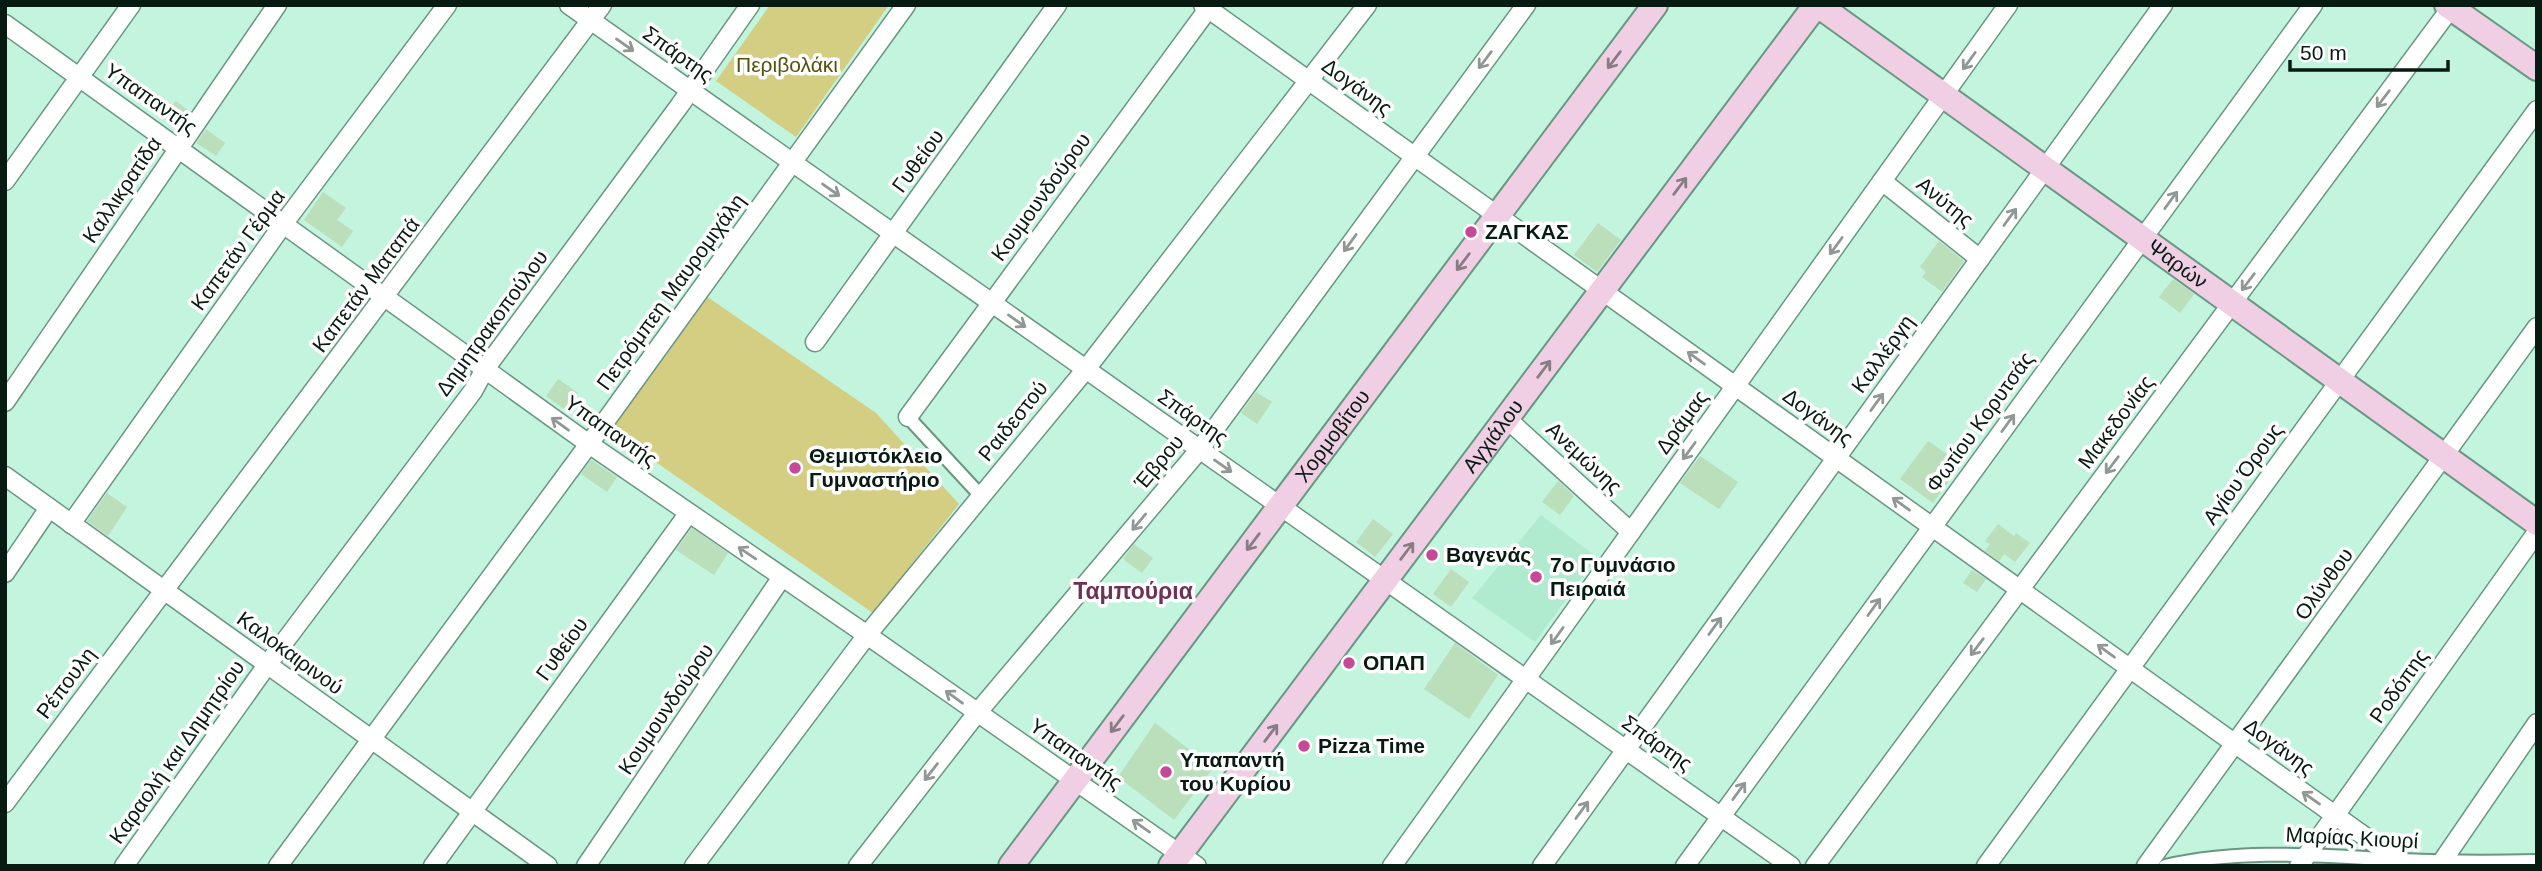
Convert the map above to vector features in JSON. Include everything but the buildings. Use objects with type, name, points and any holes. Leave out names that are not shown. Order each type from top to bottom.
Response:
[{"type":"main road","name":"Χορμοβίτου","points":[[1011,866],[1655,5]]},
{"type":"main road","name":"Ψαρών","points":[[1817,5],[2537,523]]},
{"type":"main road","name":"Αγχιάλου","points":[[1183,862],[1385,580],[1817,5]]},
{"type":"main road","points":[[2451,6],[2537,68]]},
{"type":"street","points":[[5,181],[131,5]]},
{"type":"street","name":"Καλλικρατίδα","points":[[5,402],[277,5]]},
{"type":"street","name":"Καπετάν Γέρμα","points":[[71,524],[284,223],[447,5]]},
{"type":"street","name":"Σπάρτης","points":[[569,5],[1791,866]]},
{"type":"street","name":"Καπετάν Ματαπά","points":[[163,590],[385,298],[602,5]]},
{"type":"street","name":"Δημητρακοπούλου","points":[[267,665],[473,391],[485,369],[690,91],[750,5]]},
{"type":"street","name":"Πετρόμπεη Μαυρομιχάλη","points":[[278,866],[589,444],[906,5]]},
{"type":"street","name":"Γυθείου","points":[[815,342],[1057,5]]},
{"type":"street","name":"Ραιδεστού","points":[[694,866],[867,635],[1086,369],[1367,5]]},
{"type":"street","name":"Έβρου","points":[[858,866],[977,713],[1200,449],[1526,5]]},
{"type":"street","name":"Δράμας","points":[[1392,866],[2008,5]]},
{"type":"street","name":"Καλλέργη","points":[[1542,866],[2162,5]]},
{"type":"street","name":"Φωτίου Κορυτσάς","points":[[1685,866],[2312,5]]},
{"type":"street","name":"Δογάνης","points":[[1207,6],[2402,863]]},
{"type":"street","name":"Κουμουνδούρου","points":[[908,417],[1207,6]]},
{"type":"street","name":"Μακεδονίας","points":[[1815,866],[2451,6]]},
{"type":"street","name":"Υπαπαντής","points":[[5,24],[589,444],[867,635],[1183,862]]},
{"type":"street","name":"Αγίου Όρους","points":[[1986,866],[2537,110]]},
{"type":"street","name":"Ανύτης","points":[[1882,181],[1980,259]]},
{"type":"street","name":"Ολύνθου","points":[[2146,866],[2537,327]]},
{"type":"street","points":[[908,417],[981,496]]},
{"type":"street","name":"Ανεμώνης","points":[[1506,418],[1631,532]]},
{"type":"street","name":"Καλοκαιρινού","points":[[5,476],[472,812],[536,862]]},
{"type":"street","points":[[5,573],[49,508]]},
{"type":"street","name":"Γυθείου","points":[[433,866],[688,514]]},
{"type":"street","name":"Ροδόπης","points":[[2303,860],[2537,532]]},
{"type":"street","name":"Κουμουνδούρου","points":[[586,866],[782,578]]},
{"type":"street","name":"Ρέπουλη","points":[[5,803],[163,590]]},
{"type":"street","name":"Καραολή και Δημητρίου","points":[[124,866],[267,665]]},
{"type":"street","points":[[2440,864],[2537,723]]},
{"type":"street","name":"Μαρίας Κιουρί","points":[[2165,866],[2251,854],[2303,860],[2440,864],[2537,861]]},
{"type":"shaded area","name":"7ο Γυμνάσιο Πειραιά","points":[[1541,515],[1597,557],[1535,642],[1472,598]]},
{"type":"green space","name":"Περιβολάκι","points":[[770,5],[889,5],[796,137],[716,81]]},
{"type":"green space","name":"Θεμιστόκλειο Γυμναστήριο","points":[[706,296],[876,413],[959,504],[873,613],[611,431]]},
{"type":"place","name":"ΖΑΓΚΑΣ","points":[[1471,232]]},
{"type":"place","name":"Θεμιστόκλειο Γυμναστήριο","points":[[795,468]]},
{"type":"place","name":"Βαγενάς","points":[[1432,555]]},
{"type":"place","name":"7ο Γυμνάσιο Πειραιά","points":[[1536,577]]},
{"type":"place","name":"ΟΠΑΠ","points":[[1349,663]]},
{"type":"place","name":"Pizza Time","points":[[1304,746]]},
{"type":"place","name":"Υπαπαντή του Κυρίου","points":[[1166,772]]},
{"type":"district","name":"Ταμπούρια","points":[[1133,591]]}]
